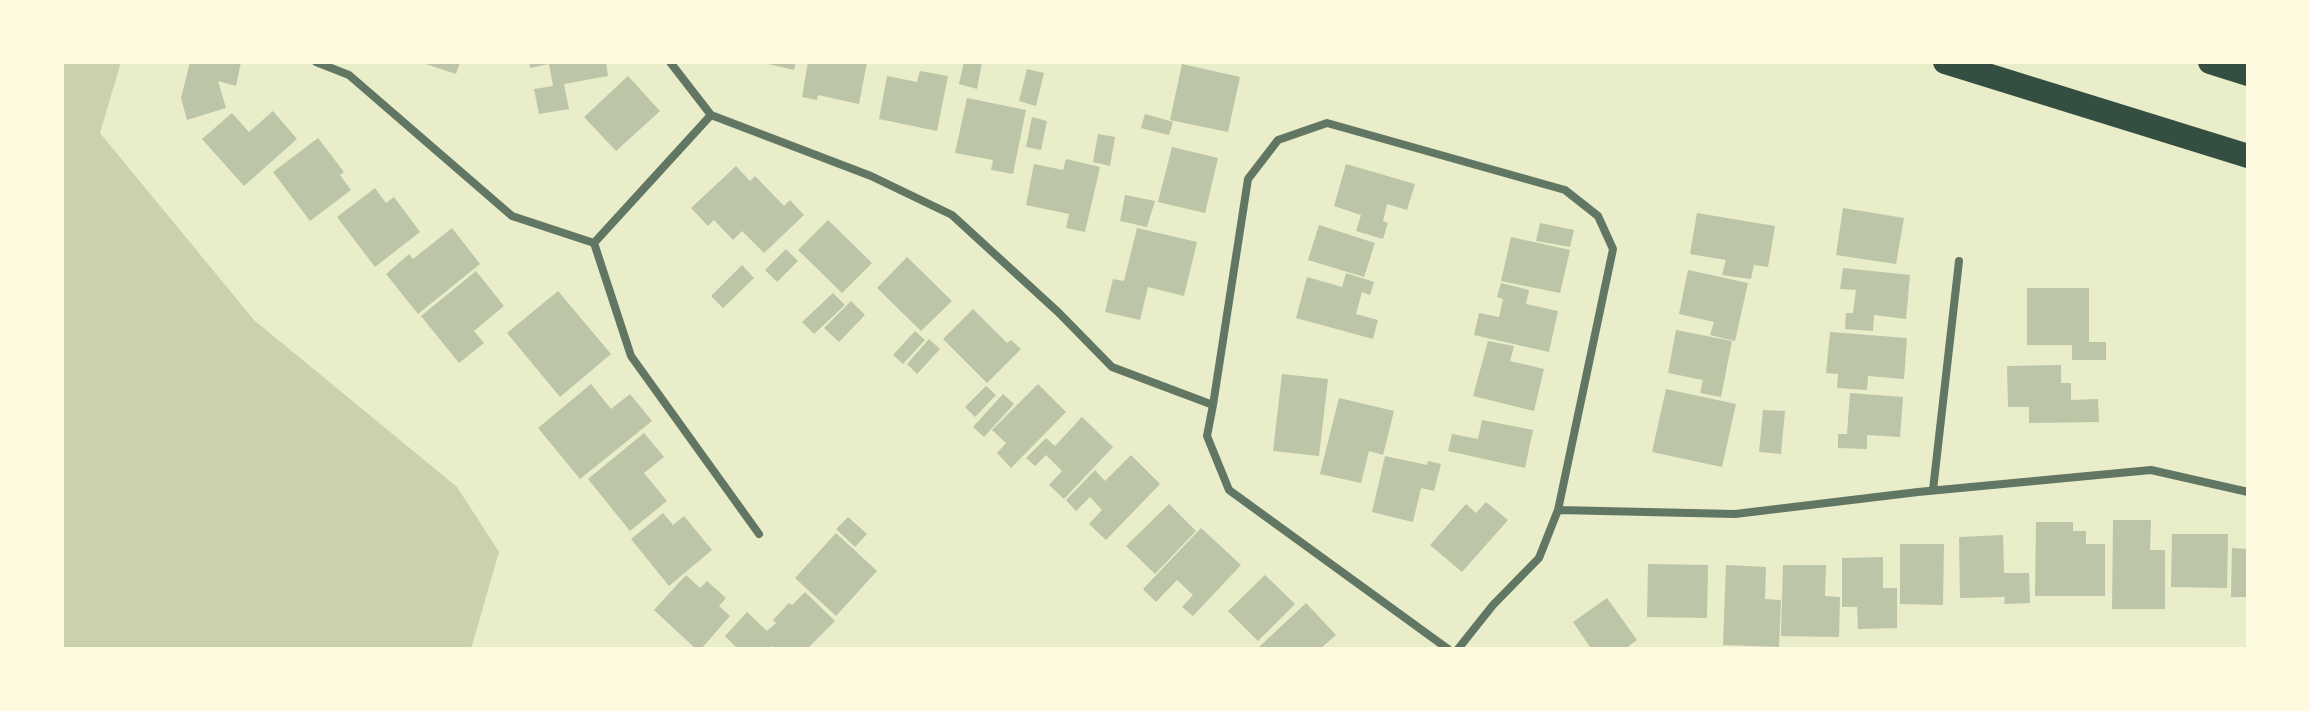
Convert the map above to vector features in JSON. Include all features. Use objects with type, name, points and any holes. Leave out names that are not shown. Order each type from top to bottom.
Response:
[{"type":"highway","points":[[1945,62],[2248,156]]},
{"type":"highway","points":[[2210,62],[2248,74]]},
{"type":"street","points":[[316,62],[349,75],[512,216],[594,243]]},
{"type":"street","points":[[670,62],[711,115],[871,176],[952,215],[1058,312],[1112,367],[1213,405]]},
{"type":"street","points":[[594,243],[711,115]]},
{"type":"street","points":[[1448,649],[1229,490],[1207,436],[1248,179],[1278,140],[1327,123],[1565,190],[1598,216],[1613,249],[1558,510],[1539,558],[1493,605],[1458,649]]},
{"type":"street","points":[[594,243],[631,356],[759,534]]},
{"type":"street","points":[[1933,490],[1959,261]]},
{"type":"street","points":[[1558,510],[1735,514],[1933,490],[2151,470],[2248,492]]},
{"type":"green space","points":[[62,62],[121,62],[100,133],[254,320],[457,487],[499,552],[471,649],[62,649]]},
{"type":"building","points":[[190,62],[241,62],[236,86],[218,81],[226,108],[187,120],[181,98]]},
{"type":"building","points":[[420,62],[460,62],[456,74]]},
{"type":"building","points":[[529,62],[606,62],[608,76],[564,84],[569,109],[539,114],[534,89],[553,86],[549,64],[530,68]]},
{"type":"building","points":[[759,62],[796,62],[794,70]]},
{"type":"building","points":[[808,62],[867,62],[859,104],[818,95],[817,100],[802,97]]},
{"type":"building","points":[[964,62],[982,62],[977,89],[959,84]]},
{"type":"building","points":[[1182,64],[1240,77],[1228,132],[1170,120]]},
{"type":"building","points":[[1027,69],[1044,73],[1036,106],[1019,101]]},
{"type":"building","points":[[920,71],[948,76],[937,131],[879,119],[887,76],[917,82]]},
{"type":"building","points":[[628,76],[660,111],[616,151],[584,117]]},
{"type":"building","points":[[967,98],[1026,110],[1013,174],[991,170],[993,160],[955,153]]},
{"type":"building","points":[[273,111],[297,139],[244,186],[202,139],[232,113],[249,132]]},
{"type":"building","points":[[1145,114],[1173,122],[1169,135],[1141,128]]},
{"type":"building","points":[[1032,117],[1047,121],[1041,150],[1026,147]]},
{"type":"building","points":[[1098,134],[1115,137],[1110,166],[1093,162]]},
{"type":"building","points":[[318,138],[344,172],[340,175],[351,190],[310,221],[273,172]]},
{"type":"building","points":[[1172,147],[1218,158],[1205,213],[1158,202]]},
{"type":"building","points":[[1066,159],[1100,167],[1085,232],[1066,228],[1069,214],[1026,205],[1034,164],[1063,170]]},
{"type":"building","points":[[1346,164],[1415,184],[1407,210],[1387,204],[1383,221],[1388,223],[1383,239],[1356,231],[1361,215],[1334,206]]},
{"type":"building","points":[[736,166],[750,181],[755,176],[784,206],[790,200],[804,215],[764,253],[742,231],[733,240],[714,220],[708,226],[691,208]]},
{"type":"building","points":[[375,188],[386,203],[394,197],[420,232],[375,267],[337,217]]},
{"type":"building","points":[[1125,195],[1155,201],[1147,227],[1120,221]]},
{"type":"building","points":[[1843,208],[1904,218],[1896,264],[1836,255]]},
{"type":"building","points":[[1697,213],[1775,226],[1768,267],[1754,265],[1751,279],[1722,275],[1726,260],[1690,254]]},
{"type":"building","points":[[828,220],[872,263],[842,293],[798,250]]},
{"type":"building","points":[[1540,223],[1574,230],[1570,247],[1536,241]]},
{"type":"building","points":[[1319,225],[1375,243],[1364,277],[1308,260]]},
{"type":"building","points":[[452,228],[480,264],[418,314],[386,274],[409,254],[413,259]]},
{"type":"building","points":[[1137,228],[1197,242],[1184,296],[1148,287],[1140,320],[1105,312],[1113,279],[1124,281]]},
{"type":"building","points":[[1511,237],[1570,250],[1560,293],[1501,281]]},
{"type":"building","points":[[786,249],[798,261],[777,282],[765,270]]},
{"type":"building","points":[[907,257],[952,301],[921,331],[877,288]]},
{"type":"building","points":[[742,265],[754,278],[723,308],[711,296]]},
{"type":"building","points":[[1843,268],[1910,275],[1906,319],[1874,315],[1873,331],[1845,329],[1846,313],[1853,313],[1856,290],[1840,289]]},
{"type":"building","points":[[1688,270],[1748,283],[1735,341],[1710,335],[1714,322],[1679,314]]},
{"type":"building","points":[[476,271],[504,306],[474,331],[484,343],[459,363],[421,316]]},
{"type":"building","points":[[1346,273],[1374,282],[1370,295],[1362,292],[1356,314],[1378,320],[1373,339],[1296,318],[1307,277],[1342,287]]},
{"type":"building","points":[[1501,283],[1529,290],[1526,304],[1558,311],[1549,352],[1474,335],[1479,313],[1499,317],[1503,299],[1497,297]]},
{"type":"building","points":[[2027,288],[2089,288],[2089,342],[2106,342],[2106,360],[2072,360],[2072,345],[2027,345]]},
{"type":"building","points":[[558,291],[611,354],[560,397],[507,333]]},
{"type":"building","points":[[833,293],[845,305],[814,334],[802,322]]},
{"type":"building","points":[[851,301],[865,315],[839,342],[824,328]]},
{"type":"building","points":[[973,309],[1007,343],[1011,340],[1021,349],[987,383],[943,339]]},
{"type":"building","points":[[1676,330],[1732,341],[1721,397],[1700,393],[1703,380],[1668,373]]},
{"type":"building","points":[[915,331],[925,340],[903,364],[893,355]]},
{"type":"building","points":[[1830,332],[1907,338],[1904,379],[1868,376],[1867,390],[1837,388],[1838,374],[1826,373]]},
{"type":"building","points":[[929,339],[940,349],[917,374],[907,364]]},
{"type":"building","points":[[1488,341],[1514,346],[1510,361],[1544,369],[1534,411],[1473,396]]},
{"type":"building","points":[[2061,365],[2061,383],[2071,383],[2071,400],[2098,399],[2099,422],[2029,423],[2029,407],[2008,407],[2007,366]]},
{"type":"building","points":[[1282,374],[1328,379],[1319,456],[1273,451]]},
{"type":"building","points":[[591,384],[611,409],[630,394],[652,421],[580,479],[538,428]]},
{"type":"building","points":[[1038,384],[1066,412],[1011,468],[997,453],[1006,443],[992,430]]},
{"type":"building","points":[[986,386],[996,395],[975,417],[965,407]]},
{"type":"building","points":[[1666,389],[1736,404],[1722,467],[1652,452]]},
{"type":"building","points":[[1850,393],[1903,397],[1900,437],[1867,435],[1867,449],[1838,448],[1838,434],[1847,434]]},
{"type":"building","points":[[1003,394],[1014,404],[984,437],[973,427]]},
{"type":"building","points":[[1339,398],[1394,411],[1383,455],[1369,451],[1361,483],[1320,474]]},
{"type":"building","points":[[1763,410],[1785,411],[1781,454],[1759,452]]},
{"type":"building","points":[[1082,417],[1113,447],[1064,499],[1049,485],[1062,471],[1046,455],[1035,466],[1026,458],[1046,438],[1055,446]]},
{"type":"building","points":[[1482,420],[1533,430],[1525,468],[1448,451],[1452,434],[1478,439]]},
{"type":"building","points":[[644,433],[664,457],[644,473],[667,501],[630,531],[588,479]]},
{"type":"building","points":[[1131,455],[1160,484],[1106,540],[1089,524],[1102,510],[1090,497],[1076,511],[1066,500],[1095,470],[1105,481]]},
{"type":"building","points":[[1385,456],[1427,465],[1428,461],[1441,464],[1434,491],[1421,488],[1413,522],[1372,512]]},
{"type":"building","points":[[1486,502],[1508,520],[1462,572],[1430,545],[1466,504],[1476,513]]},
{"type":"building","points":[[1169,504],[1196,531],[1155,574],[1126,546]]},
{"type":"building","points":[[663,513],[673,525],[684,516],[712,550],[669,586],[631,539]]},
{"type":"building","points":[[848,517],[867,534],[855,547],[836,529]]},
{"type":"building","points":[[2113,520],[2151,520],[2150,550],[2165,550],[2165,609],[2112,609]]},
{"type":"building","points":[[2036,522],[2073,522],[2073,531],[2086,531],[2086,544],[2105,544],[2105,596],[2035,596]]},
{"type":"building","points":[[1201,528],[1241,565],[1193,616],[1182,607],[1193,595],[1177,580],[1156,602],[1143,589]]},
{"type":"building","points":[[836,533],[877,571],[836,616],[795,578]]},
{"type":"building","points":[[2172,534],[2228,534],[2227,588],[2171,587]]},
{"type":"building","points":[[2003,535],[2004,573],[2029,573],[2030,603],[2004,604],[2005,597],[1960,598],[1959,537]]},
{"type":"building","points":[[1900,544],[1944,544],[1943,605],[1900,604]]},
{"type":"building","points":[[2232,548],[2248,549],[2248,597],[2231,597]]},
{"type":"building","points":[[1883,557],[1883,588],[1897,588],[1897,628],[1858,629],[1857,607],[1842,607],[1842,558]]},
{"type":"building","points":[[1648,564],[1708,565],[1707,618],[1647,617]]},
{"type":"building","points":[[1726,565],[1766,567],[1765,599],[1781,600],[1779,647],[1723,645]]},
{"type":"building","points":[[1783,565],[1826,565],[1825,596],[1840,597],[1839,637],[1781,636]]},
{"type":"building","points":[[686,575],[700,588],[707,581],[726,598],[719,606],[730,616],[701,649],[696,649],[654,610]]},
{"type":"building","points":[[1265,575],[1295,604],[1258,641],[1228,611]]},
{"type":"building","points":[[805,592],[835,621],[807,649],[775,649],[772,646],[769,649],[738,649],[725,636],[747,612],[767,631],[789,603],[792,605]]},
{"type":"building","points":[[1607,598],[1637,640],[1625,649],[1587,649],[1590,647],[1573,622]]},
{"type":"building","points":[[1306,603],[1336,635],[1320,649],[1257,649]]}]
